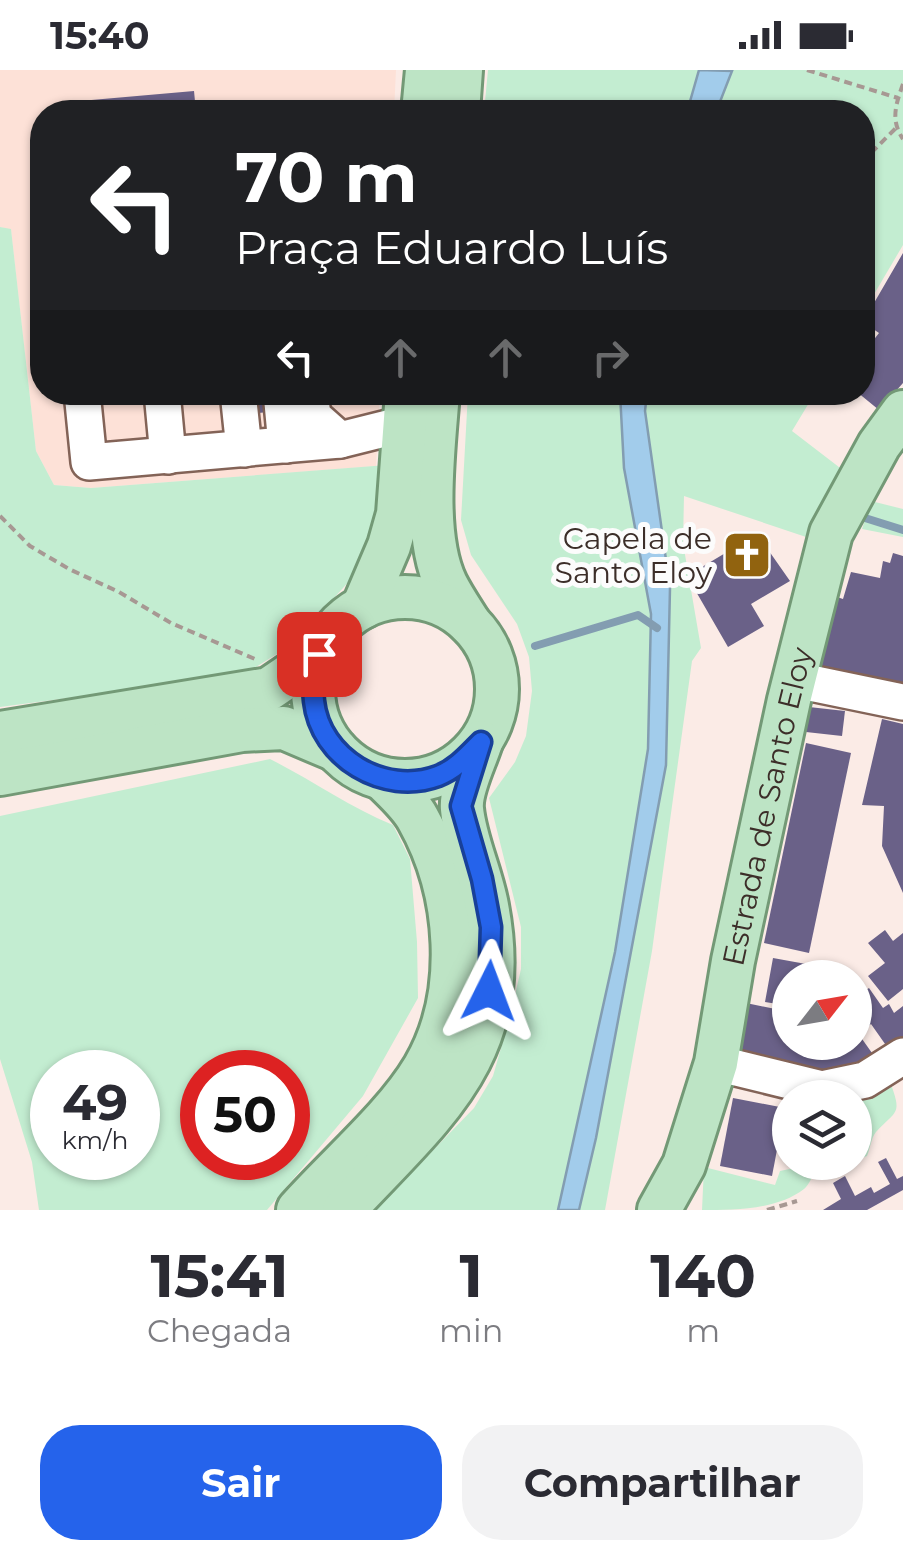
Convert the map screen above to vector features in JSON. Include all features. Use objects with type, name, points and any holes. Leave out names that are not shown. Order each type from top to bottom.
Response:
[{"type":"main road","points":[[425,100],[427,70]]},
{"type":"main road","points":[[459,100],[461,70]]},
{"type":"main road","points":[[344,1210],[429,1122],[462,1078],[486,1016],[491,927],[461,806],[497,694],[486,645],[444,582],[430,500],[437,405]]},
{"type":"main road","points":[[363,607],[398,514],[405,408]]},
{"type":"main road","name":"Estrada de Santo Eloy","points":[[659,1210],[684,1165],[716,1062],[733,961],[832,533],[879,445],[903,412]]},
{"type":"main road","points":[[470,624],[452,610],[408,597],[385,599],[363,607],[344,619],[319,654],[313,679],[314,704],[322,729],[336,750],[357,768],[383,779],[410,782],[438,776],[462,762],[481,742]]},
{"type":"main road","points":[[0,733],[269,688],[319,654]]},
{"type":"main road","points":[[0,774],[242,730],[284,728],[336,750]]},
{"type":"main road","points":[[298,1210],[403,1097],[424,1067],[446,1014],[453,942],[435,854],[416,815],[383,779]]},
{"type":"street","points":[[83,405],[89,462],[168,456],[241,420],[284,418],[340,440],[405,408]]},
{"type":"street","points":[[163,405],[168,456]]},
{"type":"street","points":[[312,405],[313,416],[340,440]]},
{"type":"street","points":[[796,680],[903,702]]},
{"type":"street","points":[[716,1062],[822,1089],[865,1080],[903,1056]]},
{"type":"path","points":[[807,70],[898,98]]},
{"type":"path","points":[[903,84],[894,111],[896,127],[903,138]]},
{"type":"path","points":[[875,149],[896,127]]},
{"type":"path","points":[[0,516],[30,546],[69,569],[120,592],[172,623],[244,652],[259,663]]},
{"type":"path","points":[[767,1210],[796,1201]]},
{"type":"shaded area","points":[[0,70],[396,70],[395,100],[30,100],[30,398],[11,230],[0,227]]},
{"type":"shaded area","points":[[31,405],[379,405],[376,466],[91,488],[54,485],[36,451]]},
{"type":"green space","points":[[488,70],[903,70],[903,245],[875,293],[875,100],[485,100]]},
{"type":"green space","points":[[0,227],[11,229],[36,451],[54,485],[91,488],[387,465],[381,518],[353,577],[280,652],[243,675],[0,707]]},
{"type":"green space","points":[[467,405],[808,405],[792,431],[848,474],[815,540],[684,496],[683,543],[701,648],[692,661],[652,951],[605,1210],[375,1210],[474,1108],[493,1076],[521,969],[521,927],[489,798],[515,762],[526,736],[532,691],[529,657],[517,624],[471,555],[461,520]]},
{"type":"green space","points":[[871,501],[903,509],[903,537],[862,529]]},
{"type":"green space","points":[[270,759],[393,825],[410,859],[418,998],[363,1096],[310,1159],[310,1050],[180,1050],[180,1180],[292,1180],[267,1210],[39,1210],[35,1180],[160,1180],[160,1050],[30,1050],[30,1156],[0,1059],[0,816]]},
{"type":"green space","points":[[889,1079],[897,1106],[872,1140],[872,1085]]},
{"type":"green space","points":[[704,1167],[775,1185],[777,1180],[810,1180],[804,1189],[781,1201],[755,1207],[702,1210]]},
{"type":"water","points":[[699,70],[732,71],[721,100],[690,100]]},
{"type":"water","points":[[621,405],[646,405],[670,588],[666,765],[579,1210],[558,1210],[615,952],[648,749],[651,614],[624,468]]},
{"type":"building","points":[[194,91],[195,100],[91,100]]},
{"type":"building","points":[[903,253],[903,383],[879,410],[873,405],[875,338],[879,333],[875,330],[875,301]]},
{"type":"building","points":[[248,405],[277,405],[277,411],[249,414]]},
{"type":"building","name":"Capela de Santo Eloy","points":[[757,534],[790,581],[751,604],[764,626],[728,647],[687,576]]},
{"type":"building","points":[[893,553],[903,556],[903,690],[812,670],[828,594],[843,599],[851,572],[880,578],[883,561],[890,563]]},
{"type":"building","points":[[809,707],[845,711],[842,736],[806,732]]},
{"type":"building","points":[[882,719],[903,724],[903,893],[882,846],[884,806],[862,805]]},
{"type":"building","points":[[806,743],[851,753],[809,953],[764,943]]},
{"type":"building","points":[[885,930],[893,941],[903,933],[903,989],[888,1001],[872,981],[872,973],[885,963],[868,943]]},
{"type":"building","points":[[772,964],[772,1003],[765,1002]]},
{"type":"building","points":[[872,992],[883,1008],[889,1004],[894,1013],[903,1006],[903,1042],[890,1051],[872,1025]]},
{"type":"building","points":[[746,1003],[772,1008],[772,1060],[862,1060],[850,1069],[802,1073],[735,1061]]},
{"type":"building","points":[[733,1098],[772,1106],[772,1176],[720,1166]]},
{"type":"building","points":[[886,1158],[897,1179],[903,1176],[903,1190],[867,1210],[823,1210],[841,1199],[833,1183],[838,1180],[847,1180],[855,1196],[871,1187],[874,1193],[890,1184],[878,1162]]},
{"type":"waterway","points":[[865,518],[903,530]]},
{"type":"waterway","points":[[535,646],[638,615],[657,628]]},
{"type":"place","name":"Capela de Santo Eloy","points":[[747,555]]},
{"type":"route","points":[[319,654],[313,679],[314,704],[322,729],[336,750],[357,768],[383,779],[410,782],[438,776],[462,762],[481,742],[461,806],[491,927],[489,991]]}]
